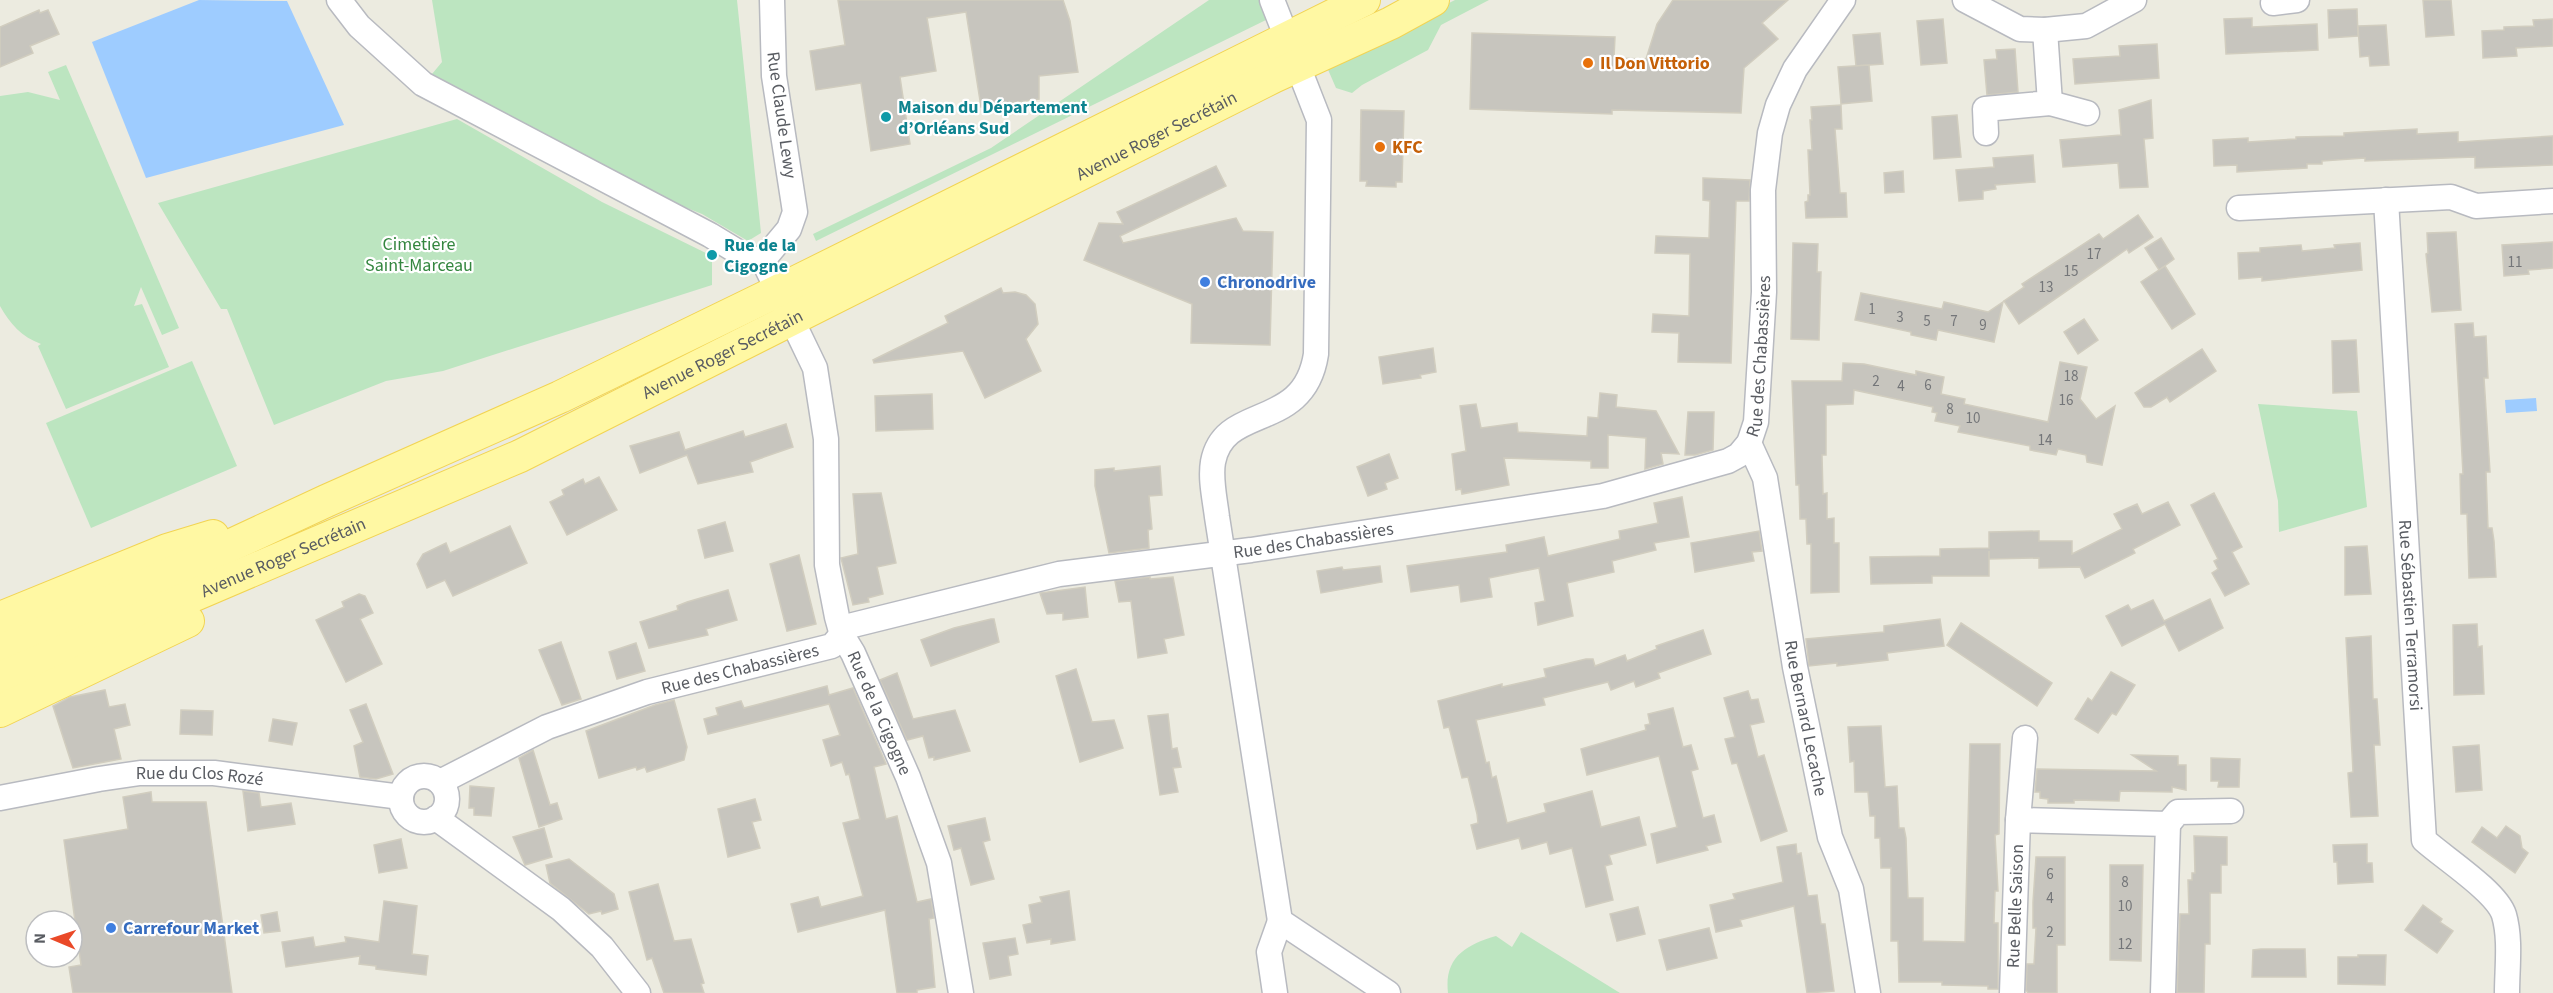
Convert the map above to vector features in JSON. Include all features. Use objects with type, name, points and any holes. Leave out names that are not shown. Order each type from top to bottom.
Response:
[{"type":"main road","name":"Avenue Roger Secrétain","points":[[0,678],[299,553],[520,456],[791,321],[1293,52],[1364,0]]},
{"type":"main road","name":"Avenue Roger Secrétain","points":[[0,650],[23,642],[326,501],[560,397],[778,291],[1293,52],[1391,23],[1432,0]]},
{"type":"main road","points":[[0,618],[167,550],[326,501]]},
{"type":"main road","points":[[0,711],[185,623],[299,553]]},
{"type":"street","points":[[339,0],[359,26],[423,84],[710,235],[748,258],[763,260]]},
{"type":"street","name":"Rue Claude Lewy","points":[[763,260],[789,229],[795,212],[772,58],[772,0]]},
{"type":"street","points":[[1272,0],[1319,120],[1314,363],[1304,388],[1293,400],[1232,430],[1222,439],[1212,473],[1222,554],[1280,921],[1269,952],[1275,993]]},
{"type":"street","name":"Rue des Chabassières","points":[[440,782],[547,727],[648,692],[832,646],[849,626],[1038,579],[1222,554],[1603,496],[1728,461],[1740,455],[1749,443],[1756,422],[1764,292],[1763,190],[1770,133],[1778,105],[1795,69],[1843,0]]},
{"type":"street","points":[[1965,0],[2020,29],[2045,30],[2086,26],[2134,0]]},
{"type":"street","points":[[2045,30],[2050,103]]},
{"type":"street","points":[[1986,133],[1985,109],[2050,103],[2087,113]]},
{"type":"street","points":[[2239,208],[2451,197],[2476,206],[2553,201]]},
{"type":"street","name":"Rue Sébastien Terramorsi","points":[[2386,200],[2424,840],[2495,899],[2503,913],[2507,929],[2507,993]]},
{"type":"street","name":"Rue de la Cigogne","points":[[763,260],[815,368],[826,439],[827,565],[842,635],[853,654],[908,777],[939,863],[961,993]]},
{"type":"street","name":"Rue Bernard Lecache","points":[[1749,443],[1766,478],[1798,678],[1830,837],[1851,890],[1868,993]]},
{"type":"street","name":"Rue Belle Saison","points":[[2012,993],[2018,820],[2025,738]]},
{"type":"street","name":"Rue du Clos Rozé","points":[[0,798],[130,775],[203,773],[401,797]]},
{"type":"street","points":[[415,777],[431,777],[440,782],[447,801],[445,809],[436,818],[422,822],[414,819],[403,806],[401,797],[408,782],[415,777]]},
{"type":"street","name":"Rue Belle Saison","points":[[2018,820],[2168,824],[2178,812],[2231,811]]},
{"type":"street","points":[[436,818],[561,909],[602,947],[638,993]]},
{"type":"street","points":[[2163,993],[2168,824]]},
{"type":"street","points":[[1280,921],[1388,993]]},
{"type":"green space","points":[[432,0],[737,0],[761,233],[748,241],[702,214],[672,202],[432,74],[442,62]]},
{"type":"green space","points":[[1209,0],[1260,0],[1270,18],[816,241],[813,234],[991,148]]},
{"type":"green space","points":[[1455,0],[1489,0],[1441,25],[1428,50],[1362,85],[1352,93],[1336,88],[1326,65]]},
{"type":"green space","points":[[66,65],[179,328],[162,335],[141,287],[134,306],[142,304],[169,367],[66,409],[38,346],[41,344],[28,338],[17,329],[0,306],[0,96],[28,92],[60,100],[48,72]]},
{"type":"green space","name":"Cimetière Saint-Marceau","points":[[457,119],[602,202],[712,256],[712,285],[443,371],[386,381],[274,425],[227,309],[221,309],[158,203]]},
{"type":"green space","points":[[192,361],[237,466],[91,528],[46,423]]},
{"type":"green space","points":[[2258,404],[2357,411],[2367,507],[2279,532],[2278,501]]},
{"type":"green space","points":[[1521,932],[1620,993],[1448,993],[1449,971],[1453,962],[1466,949],[1496,936],[1512,947]]},
{"type":"water","points":[[199,0],[287,1],[344,125],[146,178],[92,42]]},
{"type":"water","points":[[2536,398],[2537,411],[2506,413],[2505,400]]},
{"type":"building","points":[[838,0],[1063,0],[1070,21],[1078,72],[1039,76],[1039,99],[981,107],[966,12],[927,18],[936,71],[900,77],[910,144],[871,151],[861,83],[816,90],[810,51],[845,45]]},
{"type":"building","points":[[1673,0],[1788,0],[1762,23],[1778,39],[1744,68],[1741,113],[1612,110],[1612,114],[1470,109],[1472,33],[1615,37],[1614,58],[1646,59],[1657,24]]},
{"type":"building","points":[[2423,0],[2451,0],[2454,35],[2426,37]]},
{"type":"building","points":[[2357,9],[2358,36],[2329,38],[2328,10]]},
{"type":"building","points":[[39,10],[40,13],[48,10],[59,34],[30,46],[33,53],[0,67],[0,27]]},
{"type":"building","points":[[2252,18],[2252,27],[2317,24],[2318,50],[2226,54],[2224,19]]},
{"type":"building","points":[[1943,19],[1947,63],[1921,65],[1917,21]]},
{"type":"building","points":[[2553,19],[2553,46],[2516,48],[2517,56],[2483,58],[2482,31],[2504,30],[2504,27],[2534,26],[2533,20]]},
{"type":"building","points":[[2386,25],[2389,65],[2370,66],[2369,56],[2360,57],[2358,26]]},
{"type":"building","points":[[1880,33],[1883,64],[1856,66],[1853,35]]},
{"type":"building","points":[[2157,44],[2159,78],[2075,84],[2073,59],[2120,56],[2119,46]]},
{"type":"building","points":[[2015,49],[2018,92],[1987,95],[1984,60],[1997,59],[1996,50]]},
{"type":"building","points":[[1869,65],[1872,101],[1841,104],[1838,67]]},
{"type":"building","points":[[2151,100],[2153,138],[2144,139],[2148,187],[2120,188],[2118,163],[2063,167],[2060,140],[2121,135],[2119,110]]},
{"type":"building","points":[[1841,105],[1842,129],[1835,129],[1840,193],[1846,193],[1847,217],[1806,218],[1805,202],[1808,201],[1808,195],[1810,195],[1808,150],[1812,150],[1811,107]]},
{"type":"building","points":[[1361,110],[1404,111],[1402,182],[1396,182],[1396,187],[1366,186],[1367,181],[1360,181]]},
{"type":"building","points":[[1957,115],[1961,157],[1934,159],[1932,117]]},
{"type":"building","points":[[2417,129],[2417,134],[2458,132],[2458,142],[2553,136],[2553,165],[2475,168],[2475,157],[2365,161],[2365,158],[2322,161],[2322,164],[2307,164],[2307,168],[2237,172],[2237,165],[2214,166],[2213,140],[2248,138],[2248,142]]},
{"type":"building","points":[[2033,155],[2035,182],[1995,185],[1996,189],[1983,191],[1983,199],[1959,201],[1956,170],[1994,167],[1993,158]]},
{"type":"building","name":"Chronodrive","points":[[1216,166],[1226,186],[1120,236],[1123,243],[1236,218],[1243,231],[1273,232],[1270,345],[1191,343],[1192,304],[1084,260],[1099,223],[1123,224],[1117,212]]},
{"type":"building","points":[[1903,171],[1904,192],[1885,193],[1884,173]]},
{"type":"building","points":[[1703,178],[1750,180],[1749,201],[1736,201],[1731,363],[1678,362],[1679,333],[1652,332],[1653,314],[1689,316],[1690,254],[1655,253],[1656,236],[1709,238],[1710,201],[1703,200]]},
{"type":"building","points":[[2138,215],[2153,237],[2129,253],[2127,249],[2019,324],[2004,301],[2024,287],[2022,284],[2099,234],[2103,239]]},
{"type":"building","points":[[2456,232],[2461,310],[2432,312],[2426,254],[2428,253],[2427,233]]},
{"type":"building","points":[[2161,238],[2174,259],[2159,270],[2145,248]]},
{"type":"building","points":[[2553,242],[2553,268],[2528,270],[2529,274],[2504,276],[2502,245]]},
{"type":"building","points":[[1793,243],[1818,244],[1817,272],[1821,272],[1819,340],[1791,339]]},
{"type":"building","points":[[2360,243],[2362,270],[2262,281],[2262,277],[2239,279],[2238,253],[2260,252],[2260,248],[2301,245],[2302,251]]},
{"type":"building","points":[[2165,266],[2195,314],[2172,329],[2141,282]]},
{"type":"building","points":[[1001,288],[1003,293],[1015,292],[1026,295],[1035,304],[1038,324],[1026,339],[1041,371],[985,398],[963,351],[874,363],[873,360],[948,323],[945,316]]},
{"type":"building","points":[[1861,293],[1942,309],[1944,302],[1988,312],[2003,302],[1994,342],[1938,330],[1936,340],[1855,320]]},
{"type":"building","points":[[2084,319],[2098,340],[2078,354],[2064,332]]},
{"type":"building","points":[[2473,323],[2474,337],[2486,336],[2488,378],[2484,378],[2490,472],[2486,472],[2488,528],[2492,528],[2496,577],[2469,578],[2467,514],[2461,514],[2460,474],[2463,474],[2455,324]]},
{"type":"building","points":[[2356,340],[2359,392],[2333,393],[2332,341]]},
{"type":"building","points":[[1433,348],[1436,372],[1420,375],[1421,378],[1383,384],[1379,357]]},
{"type":"building","points":[[2202,349],[2216,371],[2170,402],[2167,397],[2151,407],[2144,407],[2135,393]]},
{"type":"building","points":[[2060,362],[2087,367],[2080,399],[2096,419],[2115,406],[2102,465],[2087,462],[2086,455],[2058,449],[2056,455],[2030,450],[2030,446],[1958,432],[1960,426],[1935,421],[1937,413],[1932,412],[1933,407],[1854,390],[1853,404],[1826,405],[1826,455],[1822,455],[1823,494],[1827,493],[1827,519],[1834,518],[1834,543],[1839,543],[1839,592],[1811,593],[1811,544],[1807,544],[1806,519],[1800,519],[1799,485],[1796,485],[1792,381],[1842,381],[1843,363],[1864,364],[1916,375],[1916,371],[1944,377],[1941,394],[1965,399],[1964,404],[2048,422]]},
{"type":"building","points":[[1600,393],[1617,395],[1616,407],[1656,411],[1679,454],[1661,453],[1663,464],[1645,469],[1646,438],[1608,435],[1608,468],[1591,468],[1591,461],[1504,458],[1509,485],[1462,494],[1461,489],[1456,490],[1452,454],[1466,451],[1460,406],[1476,404],[1481,428],[1517,423],[1518,432],[1587,436],[1588,417],[1598,418]]},
{"type":"building","points":[[932,394],[933,429],[876,431],[875,396]]},
{"type":"building","points":[[1688,412],[1714,412],[1713,450],[1685,455]]},
{"type":"building","points":[[786,424],[793,447],[750,462],[753,472],[698,484],[687,455],[640,473],[630,446],[679,432],[685,450],[743,431],[745,437]]},
{"type":"building","points":[[1389,454],[1398,478],[1385,483],[1387,489],[1368,496],[1357,467]]},
{"type":"building","points":[[1160,466],[1162,495],[1149,496],[1152,529],[1148,530],[1149,548],[1109,553],[1095,486],[1095,470],[1114,468],[1114,471]]},
{"type":"building","points":[[599,477],[617,510],[567,535],[550,502],[564,495],[562,490],[583,479],[585,484]]},
{"type":"building","points":[[881,493],[896,563],[877,567],[883,594],[868,598],[869,602],[853,605],[841,558],[858,554],[853,494]]},
{"type":"building","points":[[2214,493],[2242,547],[2232,552],[2249,584],[2225,596],[2212,573],[2218,569],[2214,561],[2218,559],[2191,505]]},
{"type":"building","points":[[1682,497],[1689,537],[1654,543],[1656,550],[1612,561],[1614,572],[1567,583],[1573,616],[1538,625],[1535,603],[1545,601],[1539,568],[1489,578],[1492,597],[1461,602],[1459,585],[1411,592],[1407,566],[1507,552],[1506,545],[1544,537],[1548,556],[1620,539],[1619,531],[1658,523],[1654,503]]},
{"type":"building","points":[[2168,502],[2180,525],[2133,549],[2135,553],[2085,578],[2080,567],[2039,568],[2039,558],[1989,559],[1989,576],[1932,576],[1932,583],[1871,584],[1870,557],[1940,556],[1940,549],[1989,548],[1989,532],[2039,531],[2039,541],[2072,541],[2072,554],[2122,529],[2114,514],[2137,504],[2142,514]]},
{"type":"building","points":[[725,522],[733,551],[705,558],[698,530]]},
{"type":"building","points":[[510,526],[527,563],[453,596],[445,580],[427,588],[417,564],[423,554],[446,543],[450,553]]},
{"type":"building","points":[[1759,531],[1762,551],[1752,552],[1754,561],[1695,572],[1691,543]]},
{"type":"building","points":[[2367,546],[2371,594],[2345,595],[2345,547]]},
{"type":"building","points":[[799,555],[816,624],[787,631],[770,564]]},
{"type":"building","points":[[1380,566],[1382,582],[1321,593],[1317,571],[1342,567],[1343,570]]},
{"type":"building","points":[[1150,577],[1150,579],[1173,577],[1184,635],[1164,639],[1167,653],[1138,658],[1131,601],[1119,602],[1115,581]]},
{"type":"building","points":[[1085,587],[1088,617],[1063,620],[1063,613],[1047,614],[1040,593]]},
{"type":"building","points":[[728,590],[737,620],[706,629],[708,635],[649,648],[640,622],[678,610],[677,606],[687,602]]},
{"type":"building","points":[[359,594],[365,596],[373,613],[360,619],[382,664],[346,682],[316,620],[344,607],[342,602]]},
{"type":"building","points":[[2210,599],[2223,628],[2179,651],[2165,624],[2122,646],[2106,616],[2128,605],[2131,610],[2153,600],[2164,621]]},
{"type":"building","points":[[994,619],[999,642],[931,666],[921,640],[954,628]]},
{"type":"building","points":[[1940,619],[1944,646],[1887,653],[1888,660],[1837,666],[1837,663],[1809,666],[1806,639],[1884,632],[1884,626]]},
{"type":"building","points":[[1961,623],[2052,683],[2037,706],[1947,645]]},
{"type":"building","points":[[2477,624],[2478,647],[2482,646],[2484,694],[2454,695],[2453,625]]},
{"type":"building","points":[[1703,630],[1711,654],[1658,673],[1660,678],[1636,687],[1634,681],[1611,690],[1608,682],[1543,698],[1545,705],[1476,720],[1486,763],[1489,762],[1492,778],[1496,776],[1507,823],[1546,812],[1544,804],[1592,791],[1601,827],[1639,817],[1646,845],[1609,855],[1612,864],[1605,866],[1613,900],[1586,907],[1572,848],[1550,854],[1547,842],[1522,849],[1519,838],[1477,849],[1471,825],[1478,823],[1477,814],[1468,777],[1462,778],[1449,727],[1444,728],[1438,701],[1502,684],[1502,687],[1546,677],[1544,669],[1586,659],[1593,659],[1595,666],[1625,655],[1627,661],[1657,649],[1656,646]]},
{"type":"building","points":[[2371,636],[2373,699],[2377,699],[2380,745],[2374,745],[2378,816],[2351,817],[2348,773],[2353,772],[2346,638]]},
{"type":"building","points":[[561,642],[581,699],[562,705],[539,650]]},
{"type":"building","points":[[636,643],[645,671],[617,679],[609,652]]},
{"type":"building","points":[[1076,669],[1092,722],[1114,720],[1123,748],[1080,762],[1056,676]]},
{"type":"building","points":[[2111,672],[2135,685],[2116,715],[2112,713],[2098,733],[2075,719],[2088,698],[2092,701]]},
{"type":"building","points":[[897,673],[913,719],[955,710],[970,751],[934,760],[934,757],[929,758],[923,736],[907,740],[880,680]]},
{"type":"building","points":[[827,686],[829,695],[853,688],[886,764],[874,767],[886,819],[897,816],[917,902],[931,899],[934,918],[929,919],[935,987],[917,990],[917,993],[897,993],[885,910],[798,932],[791,904],[818,897],[821,907],[863,896],[843,823],[860,819],[849,774],[846,775],[842,762],[831,766],[823,740],[840,735],[829,704],[708,734],[704,719],[718,715],[716,708],[741,701],[744,708]]},
{"type":"building","points":[[105,690],[109,707],[125,704],[130,725],[114,729],[121,759],[73,768],[53,706],[70,697]]},
{"type":"building","points":[[1748,691],[1751,700],[1758,699],[1764,722],[1750,725],[1758,757],[1764,755],[1787,831],[1761,841],[1737,763],[1732,764],[1725,739],[1735,737],[1724,698]]},
{"type":"building","points":[[674,700],[687,747],[684,760],[647,772],[645,767],[637,770],[636,767],[599,778],[586,731]]},
{"type":"building","points":[[366,704],[393,774],[376,779],[360,777],[354,746],[363,742],[350,710]]},
{"type":"building","points":[[1673,708],[1683,747],[1691,745],[1698,769],[1691,771],[1703,818],[1714,815],[1721,842],[1706,846],[1708,850],[1657,863],[1651,834],[1677,827],[1659,756],[1587,775],[1581,749],[1646,730],[1645,725],[1650,724],[1648,714]]},
{"type":"building","points":[[181,710],[213,711],[212,735],[180,734]]},
{"type":"building","points":[[1168,714],[1172,749],[1177,748],[1181,767],[1173,768],[1178,792],[1160,795],[1148,716]]},
{"type":"building","points":[[273,719],[297,723],[292,745],[269,741]]},
{"type":"building","points":[[1881,726],[1885,787],[1897,786],[1899,828],[1904,828],[1906,838],[1908,898],[1923,898],[1923,941],[1965,942],[1970,744],[2000,744],[1999,834],[1995,835],[1998,891],[1995,891],[1994,923],[1998,923],[1998,989],[1988,989],[1988,986],[1942,985],[1942,982],[1899,982],[1898,941],[1891,941],[1891,868],[1881,868],[1880,838],[1875,838],[1875,816],[1870,816],[1868,792],[1855,792],[1854,761],[1850,762],[1848,727]]},
{"type":"building","points":[[2479,745],[2482,790],[2456,792],[2453,747]]},
{"type":"building","points":[[533,750],[550,805],[557,803],[562,819],[539,827],[519,758]]},
{"type":"building","points":[[2132,755],[2178,756],[2178,765],[2186,765],[2186,790],[2172,787],[2172,792],[2120,791],[2119,801],[2074,800],[2074,803],[2048,803],[2048,799],[2040,798],[2040,792],[2035,792],[2037,769],[2156,771]]},
{"type":"building","points":[[2211,758],[2240,759],[2239,787],[2218,787],[2219,781],[2211,781]]},
{"type":"building","points":[[470,786],[494,788],[491,816],[474,815],[474,808],[469,808]]},
{"type":"building","points":[[243,791],[259,793],[261,807],[291,803],[295,824],[248,831]]},
{"type":"building","points":[[151,792],[152,802],[206,802],[232,993],[73,993],[69,969],[84,969],[84,909],[73,909],[64,840],[128,829],[123,797]]},
{"type":"building","points":[[755,799],[761,820],[752,822],[760,848],[728,857],[718,809]]},
{"type":"building","points":[[985,818],[990,840],[983,842],[994,879],[971,885],[961,848],[954,850],[948,826]]},
{"type":"building","points":[[2506,826],[2520,836],[2522,848],[2528,853],[2515,873],[2472,842],[2482,827],[2497,838]]},
{"type":"building","points":[[544,828],[552,857],[525,865],[513,837]]},
{"type":"building","points":[[2194,836],[2227,837],[2227,865],[2221,865],[2221,893],[2210,893],[2210,944],[2205,944],[2204,993],[2177,993],[2180,914],[2189,914],[2188,880],[2192,880],[2192,873],[2195,873]]},
{"type":"building","points":[[401,839],[407,868],[379,873],[374,845]]},
{"type":"building","points":[[1796,844],[1797,854],[1801,853],[1808,896],[1817,895],[1821,924],[1825,924],[1834,991],[1807,993],[1794,906],[1740,920],[1742,926],[1716,932],[1710,905],[1735,899],[1733,894],[1783,882],[1777,847]]},
{"type":"building","points":[[2367,844],[2367,863],[2372,863],[2373,882],[2338,884],[2337,862],[2334,862],[2333,845]]},
{"type":"building","points":[[2036,857],[2065,857],[2065,945],[2057,945],[2057,993],[2028,993],[2026,990],[2027,964],[2034,964],[2036,928],[2033,928],[2033,902]]},
{"type":"building","points":[[569,859],[614,894],[618,909],[602,914],[601,911],[589,914],[550,883],[546,865]]},
{"type":"building","points":[[2110,865],[2143,865],[2141,961],[2110,960]]},
{"type":"building","points":[[658,884],[674,941],[691,939],[704,983],[701,984],[704,993],[664,993],[652,958],[647,960],[629,892]]},
{"type":"building","points":[[1069,891],[1075,940],[1051,944],[1051,939],[1027,943],[1023,925],[1032,923],[1029,905],[1042,902],[1040,897]]},
{"type":"building","points":[[384,901],[417,906],[412,954],[428,956],[426,975],[376,969],[376,966],[359,964],[360,956],[286,967],[282,942],[313,937],[315,947],[346,942],[345,937],[379,942]]},
{"type":"building","points":[[2423,905],[2442,919],[2440,922],[2453,931],[2437,953],[2405,930]]},
{"type":"building","points":[[1638,907],[1645,934],[1617,941],[1610,914]]},
{"type":"building","points":[[277,912],[280,931],[264,933],[261,915]]},
{"type":"building","points":[[1709,928],[1717,958],[1667,970],[1659,940]]},
{"type":"building","points":[[1015,938],[1018,954],[1008,956],[1011,975],[990,979],[983,943]]},
{"type":"building","points":[[2305,949],[2306,977],[2252,977],[2253,950]]},
{"type":"building","points":[[2358,955],[2386,955],[2385,985],[2338,984],[2338,957],[2358,957]]},
{"type":"place","name":"Il Don Vittorio","points":[[1588,63]]},
{"type":"place","name":"Maison du Département d’Orléans Sud","points":[[886,117]]},
{"type":"place","name":"KFC","points":[[1380,147]]},
{"type":"place","name":"Rue de la Cigogne","points":[[712,255]]},
{"type":"place","name":"Chronodrive","points":[[1205,282]]},
{"type":"place","name":"Carrefour Market","points":[[111,928]]}]
